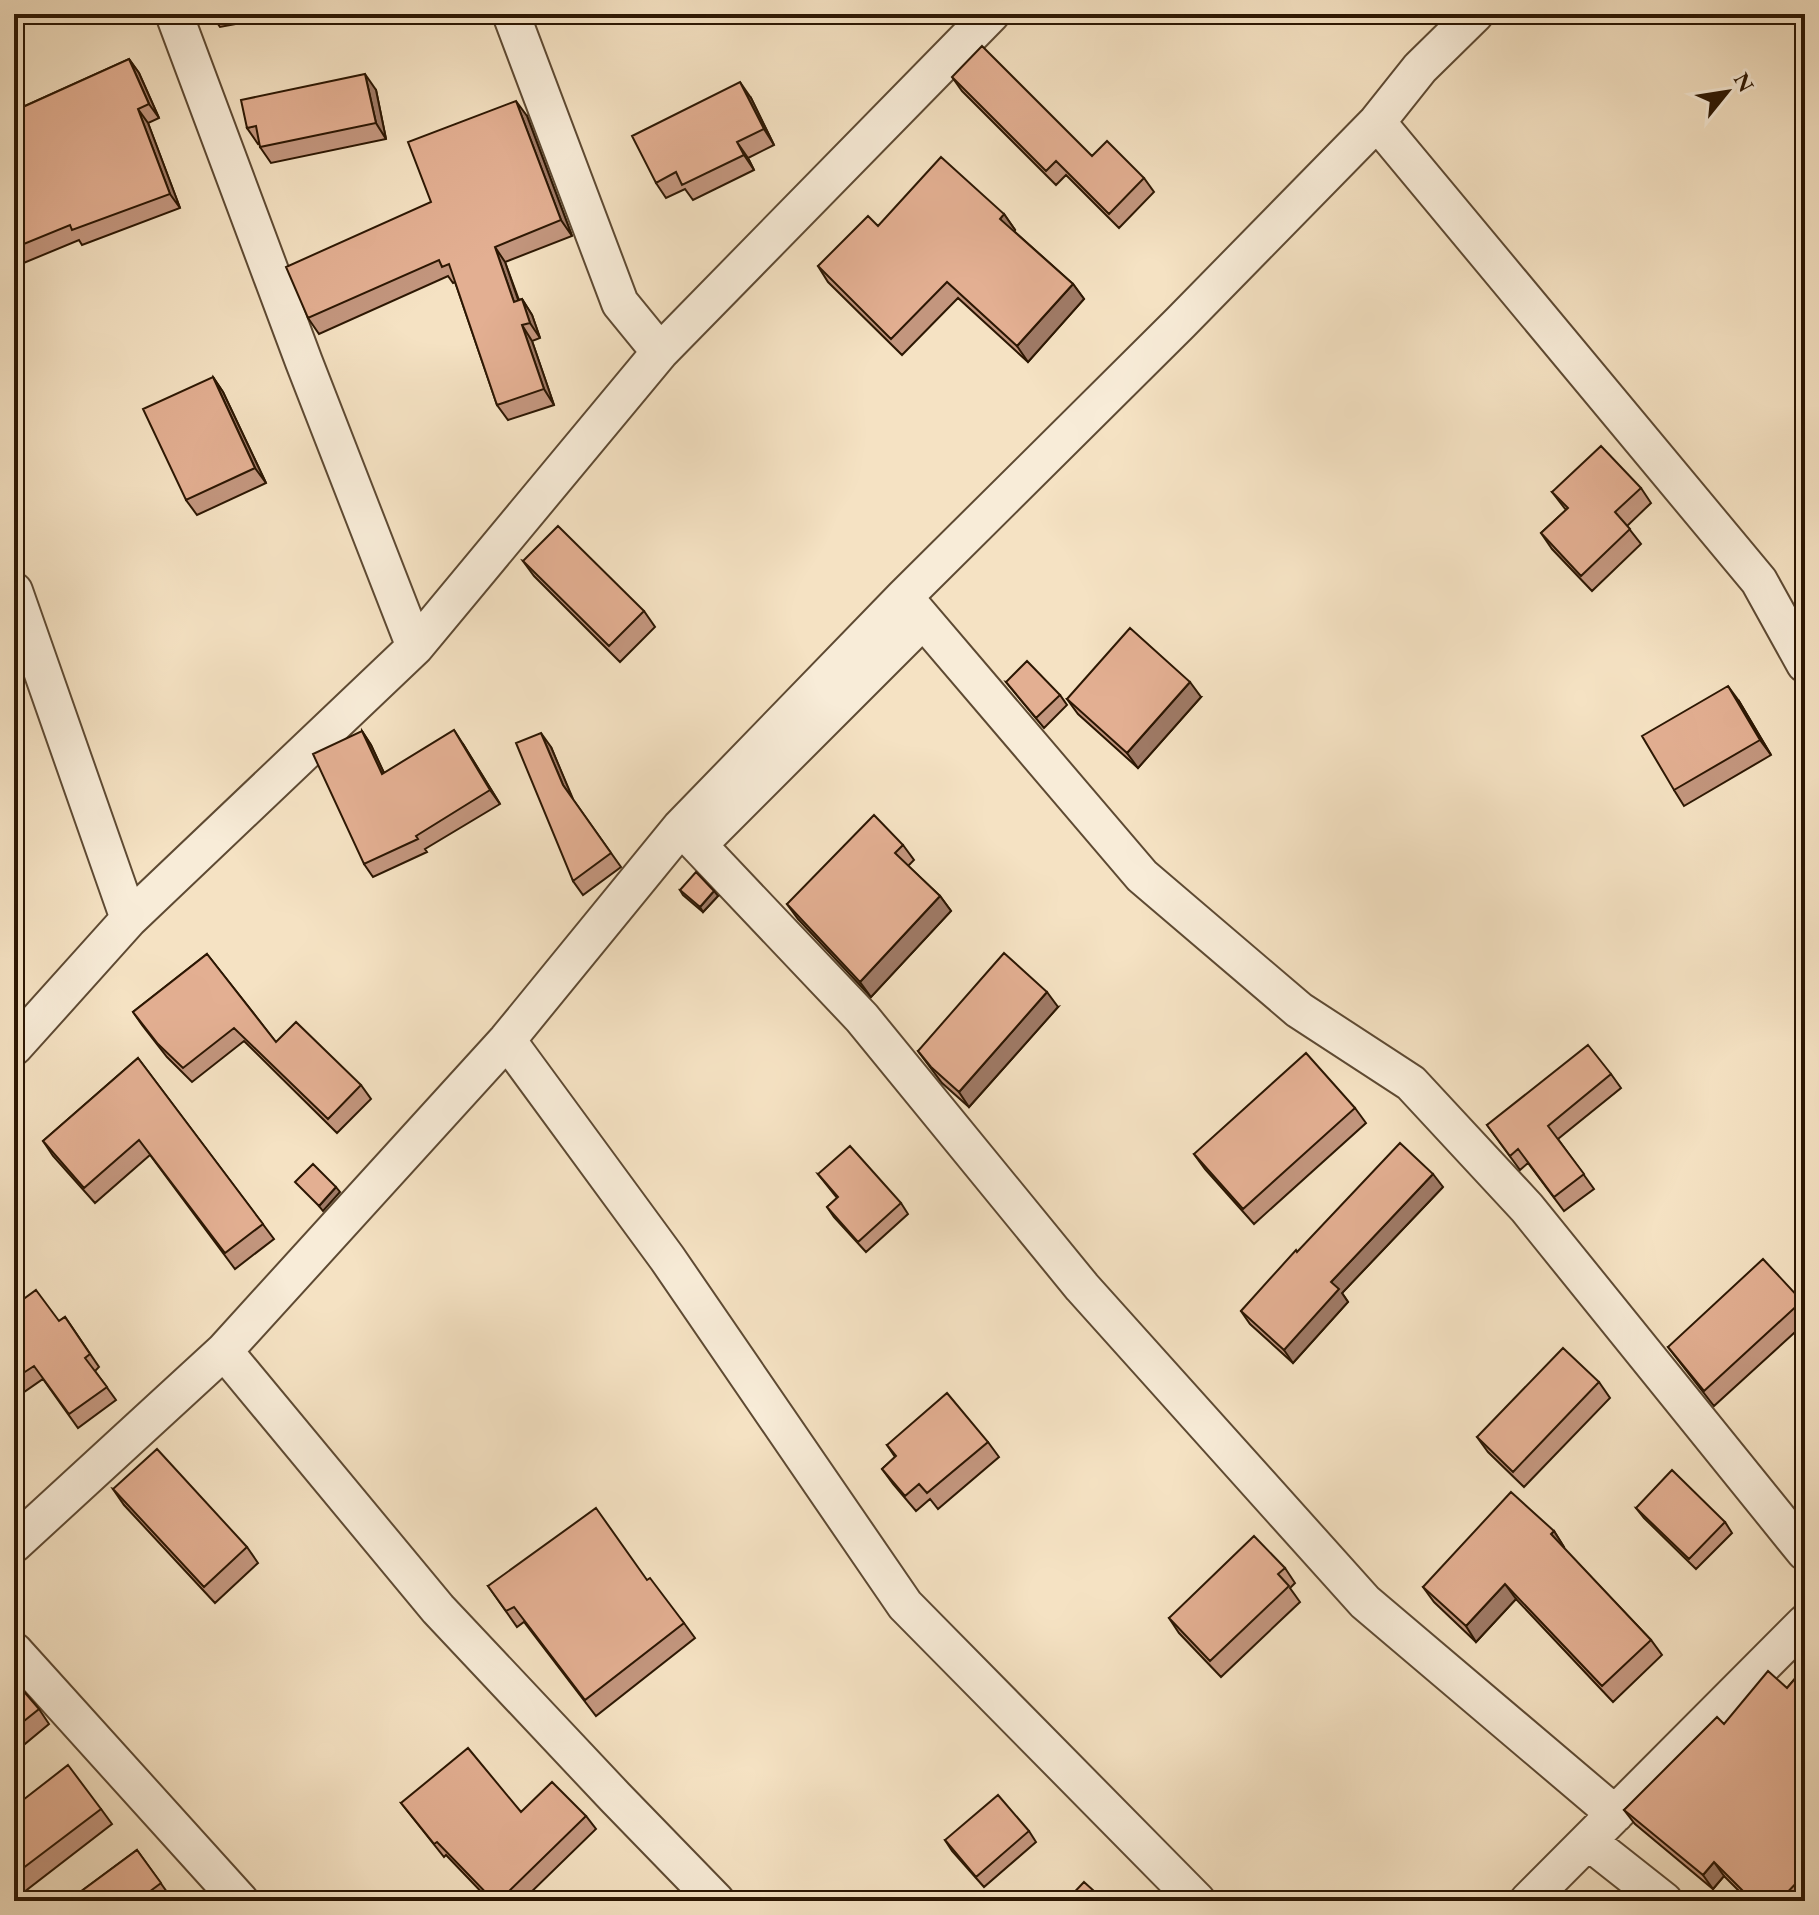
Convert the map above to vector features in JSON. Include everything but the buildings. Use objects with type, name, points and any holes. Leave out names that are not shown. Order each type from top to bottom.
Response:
[{"type":"street","points":[[174,14],[415,647]]},
{"type":"street","points":[[511,14],[620,303],[660,352]]},
{"type":"street","points":[[14,1544],[224,1351],[689,836],[914,608],[1191,312],[1377,122],[1420,68],[1475,14]]},
{"type":"street","points":[[14,1047],[129,919],[415,647],[660,352],[980,19]]},
{"type":"street","points":[[1377,122],[1759,581],[1805,664]]},
{"type":"street","points":[[14,591],[129,919]]},
{"type":"street","points":[[914,608],[1142,876],[1299,1010],[1411,1083],[1527,1208],[1805,1552]]},
{"type":"street","points":[[689,836],[862,1018],[1082,1287],[1365,1602],[1615,1814]]},
{"type":"street","points":[[507,1040],[667,1258],[905,1605],[1197,1901]]},
{"type":"street","points":[[224,1351],[438,1609],[716,1901]]},
{"type":"street","points":[[1528,1901],[1805,1623]]},
{"type":"street","points":[[14,1651],[240,1901]]},
{"type":"street","points":[[1588,1841],[1664,1901]]}]
